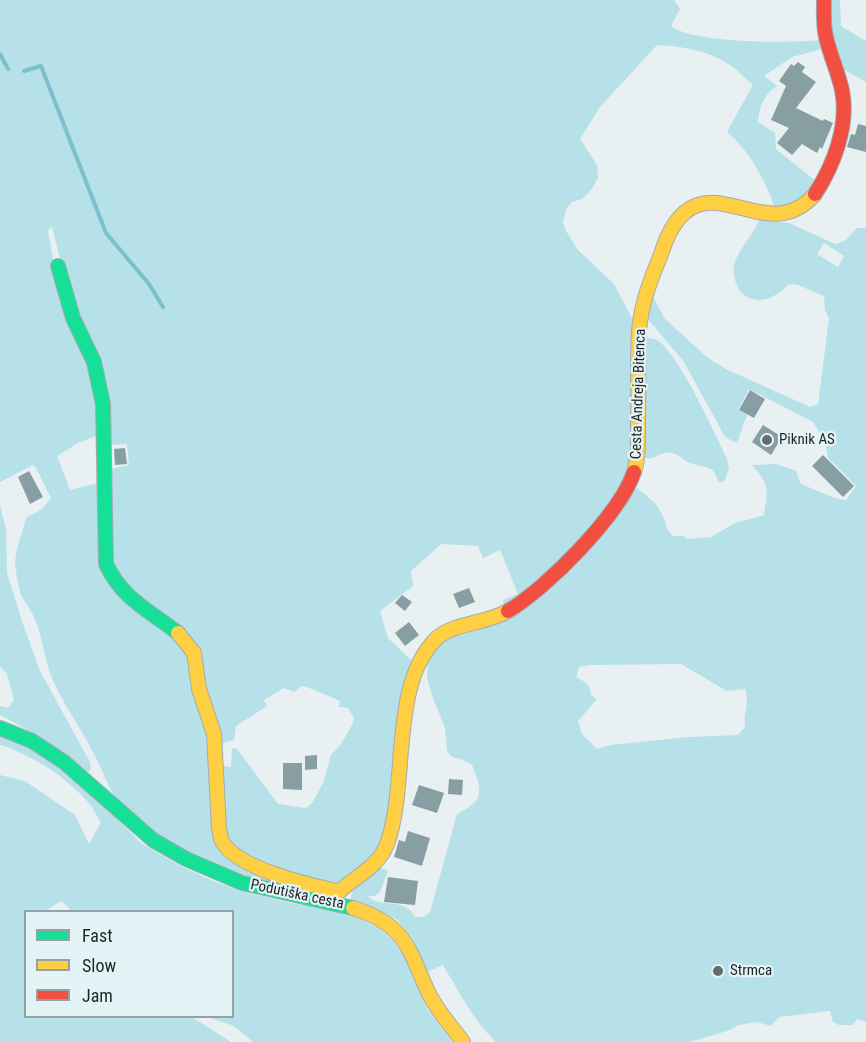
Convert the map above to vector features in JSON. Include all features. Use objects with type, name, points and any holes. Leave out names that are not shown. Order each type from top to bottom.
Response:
[{"type":"street","name":"Cesta Andreja Bitenca","points":[[333,896],[363,875],[381,856],[387,845],[397,801],[406,706],[413,676],[425,651],[437,637],[455,627],[497,618],[546,583],[607,516],[632,480],[638,450],[641,317],[649,284],[667,238],[679,219],[691,208],[706,203],[725,203],[761,213],[785,215],[801,209],[825,180],[844,120],[844,93],[826,39],[824,0]]},
{"type":"street","points":[[58,266],[73,318],[94,362],[103,404],[106,564],[114,580],[133,601],[179,633],[194,651],[200,690],[213,728],[222,841],[232,853],[253,864],[333,896]]},
{"type":"street","name":"Podutiška cesta","points":[[0,728],[46,750],[99,791],[143,832],[164,847],[210,870],[251,886],[333,896],[393,928],[404,939],[417,962],[435,1005],[463,1042]]},
{"type":"shaded area","points":[[0,0],[674,0],[680,9],[671,26],[683,32],[743,41],[821,40],[822,49],[792,57],[764,76],[777,86],[768,93],[763,101],[758,122],[775,133],[776,149],[817,182],[801,199],[785,208],[769,210],[775,208],[761,176],[750,157],[727,132],[753,85],[731,66],[705,53],[686,48],[657,45],[600,107],[580,139],[597,165],[598,178],[582,199],[572,202],[566,209],[563,222],[578,250],[614,284],[634,322],[632,448],[628,469],[618,491],[596,520],[553,569],[526,595],[504,606],[503,600],[518,594],[500,550],[483,558],[478,546],[441,544],[411,571],[413,586],[380,611],[388,638],[412,661],[400,711],[394,793],[388,825],[376,854],[365,867],[351,877],[341,882],[330,883],[297,878],[245,856],[226,839],[220,813],[219,782],[221,766],[231,767],[232,748],[237,749],[278,804],[306,808],[312,803],[324,781],[331,755],[341,744],[354,718],[348,708],[339,707],[340,701],[307,687],[302,686],[294,692],[284,688],[264,700],[267,706],[236,726],[234,740],[223,743],[218,741],[215,725],[203,692],[195,648],[182,632],[139,603],[117,581],[108,564],[108,493],[111,469],[129,465],[127,444],[108,445],[107,409],[100,374],[95,356],[75,319],[52,227],[48,230],[54,266],[62,285],[69,318],[87,350],[99,392],[103,435],[104,566],[113,583],[125,597],[134,606],[179,637],[192,657],[198,700],[213,745],[215,819],[217,834],[222,846],[230,856],[243,864],[289,882],[288,888],[219,867],[177,846],[138,819],[116,797],[52,678],[37,624],[22,597],[18,584],[15,564],[26,518],[42,509],[51,498],[33,465],[0,482]],"holes":[[[96,436],[98,483],[70,490],[57,456],[78,443]]]},
{"type":"shaded area","points":[[829,0],[840,0],[841,26],[866,41],[866,82],[841,68],[829,23]]},
{"type":"shaded area","points":[[759,220],[789,223],[835,244],[846,240],[857,228],[866,228],[866,1022],[857,1019],[853,1025],[839,1025],[833,1022],[830,1011],[779,1017],[771,1026],[757,1022],[739,1025],[690,1042],[496,1042],[473,1015],[443,965],[427,972],[412,937],[396,919],[351,899],[354,889],[381,868],[388,871],[380,892],[375,896],[368,896],[378,902],[405,907],[415,917],[424,917],[430,912],[457,814],[472,805],[479,795],[478,782],[472,765],[452,757],[447,751],[445,728],[427,678],[428,655],[442,640],[497,622],[618,511],[637,488],[656,504],[668,531],[673,536],[683,536],[687,539],[711,537],[735,523],[764,515],[765,483],[752,465],[776,464],[796,471],[801,484],[835,498],[846,500],[856,486],[828,458],[825,442],[813,422],[749,389],[738,410],[747,415],[737,443],[725,437],[684,362],[647,318],[652,295],[665,319],[708,358],[726,369],[810,407],[818,404],[829,319],[825,310],[824,296],[798,285],[789,284],[777,294],[763,300],[752,299],[742,293],[736,283],[734,265]],"holes":[[[824,243],[844,256],[838,267],[817,254]],[[681,664],[727,691],[745,689],[747,699],[745,727],[738,735],[689,737],[611,745],[597,749],[582,734],[578,721],[597,699],[591,695],[587,684],[576,677],[579,667]]]},
{"type":"shaded area","points":[[645,338],[655,339],[663,345],[695,393],[727,459],[729,469],[724,482],[718,482],[711,469],[695,465],[675,454],[664,453],[650,459],[644,457]]},
{"type":"shaded area","points":[[0,505],[6,529],[7,573],[24,627],[40,671],[90,762],[89,772],[23,727],[0,715],[0,706],[8,708],[14,700],[7,674],[0,666]]},
{"type":"shaded area","points":[[0,735],[27,746],[48,759],[106,808],[141,843],[180,866],[247,893],[352,915],[380,929],[393,940],[405,958],[427,1009],[452,1042],[253,1042],[234,1026],[211,1018],[234,1018],[234,910],[71,910],[61,901],[47,910],[24,910],[24,1018],[194,1018],[231,1042],[0,1042],[0,775],[25,781],[75,815],[89,844],[101,822],[88,802],[69,784],[36,760],[0,745]]},
{"type":"building","points":[[798,62],[805,67],[802,72],[816,82],[796,108],[823,121],[824,119],[833,123],[822,149],[820,147],[817,153],[802,144],[792,155],[777,143],[789,128],[771,120],[786,86],[779,81],[791,64],[794,66]]},
{"type":"building","points":[[858,124],[866,126],[866,152],[847,147],[851,134],[855,135]]},
{"type":"building","points":[[750,390],[765,399],[754,418],[739,410]]},
{"type":"building","name":"Piknik AS","points":[[763,425],[782,437],[771,455],[752,442]]},
{"type":"building","points":[[125,448],[127,464],[115,465],[114,449]]},
{"type":"building","points":[[823,455],[854,486],[843,497],[812,466]]},
{"type":"building","points":[[29,471],[43,497],[30,504],[18,477]]},
{"type":"building","points":[[469,588],[475,602],[459,608],[453,594]]},
{"type":"building","points":[[402,595],[412,602],[405,611],[395,603]]},
{"type":"building","points":[[409,622],[419,635],[405,646],[395,633]]},
{"type":"building","points":[[317,755],[317,769],[305,770],[305,756]]},
{"type":"building","points":[[283,763],[302,763],[302,790],[283,789]]},
{"type":"building","points":[[449,779],[463,780],[462,795],[448,794]]},
{"type":"building","points":[[419,785],[444,793],[437,813],[412,805]]},
{"type":"building","points":[[408,831],[430,838],[422,866],[394,857],[399,840],[405,842]]},
{"type":"building","points":[[388,877],[418,881],[415,905],[384,902]]},
{"type":"waterway","points":[[0,54],[8,69]]},
{"type":"waterway","points":[[24,71],[41,66],[106,233],[149,284],[163,307]]},
{"type":"traffic: fast","points":[[58,266],[73,318],[94,362],[103,404],[106,564],[120,587],[129,596],[178,633]]},
{"type":"traffic: fast","points":[[0,728],[32,741],[64,762],[153,840],[186,859],[242,883],[353,908]]},
{"type":"traffic: slow","points":[[634,472],[638,447],[640,321],[649,284],[675,223],[684,213],[699,204],[714,203],[765,213],[782,213],[799,208],[815,194]]},
{"type":"traffic: slow","points":[[330,901],[369,868],[387,844],[397,793],[406,708],[412,681],[422,658],[437,638],[444,633],[508,611]]},
{"type":"traffic: slow","points":[[178,633],[194,653],[199,689],[214,734],[219,828],[222,841],[230,851],[257,867],[292,880],[337,891]]},
{"type":"traffic: slow","points":[[353,908],[386,923],[396,932],[411,953],[430,996],[463,1042]]},
{"type":"traffic: jam","points":[[815,194],[834,158],[842,131],[844,103],[825,32],[824,0]]},
{"type":"traffic: jam","points":[[508,611],[542,585],[580,549],[614,508],[634,472]]},
{"type":"place","name":"Piknik AS","points":[[767,440]]},
{"type":"place","name":"Strmca","points":[[718,971]]}]
